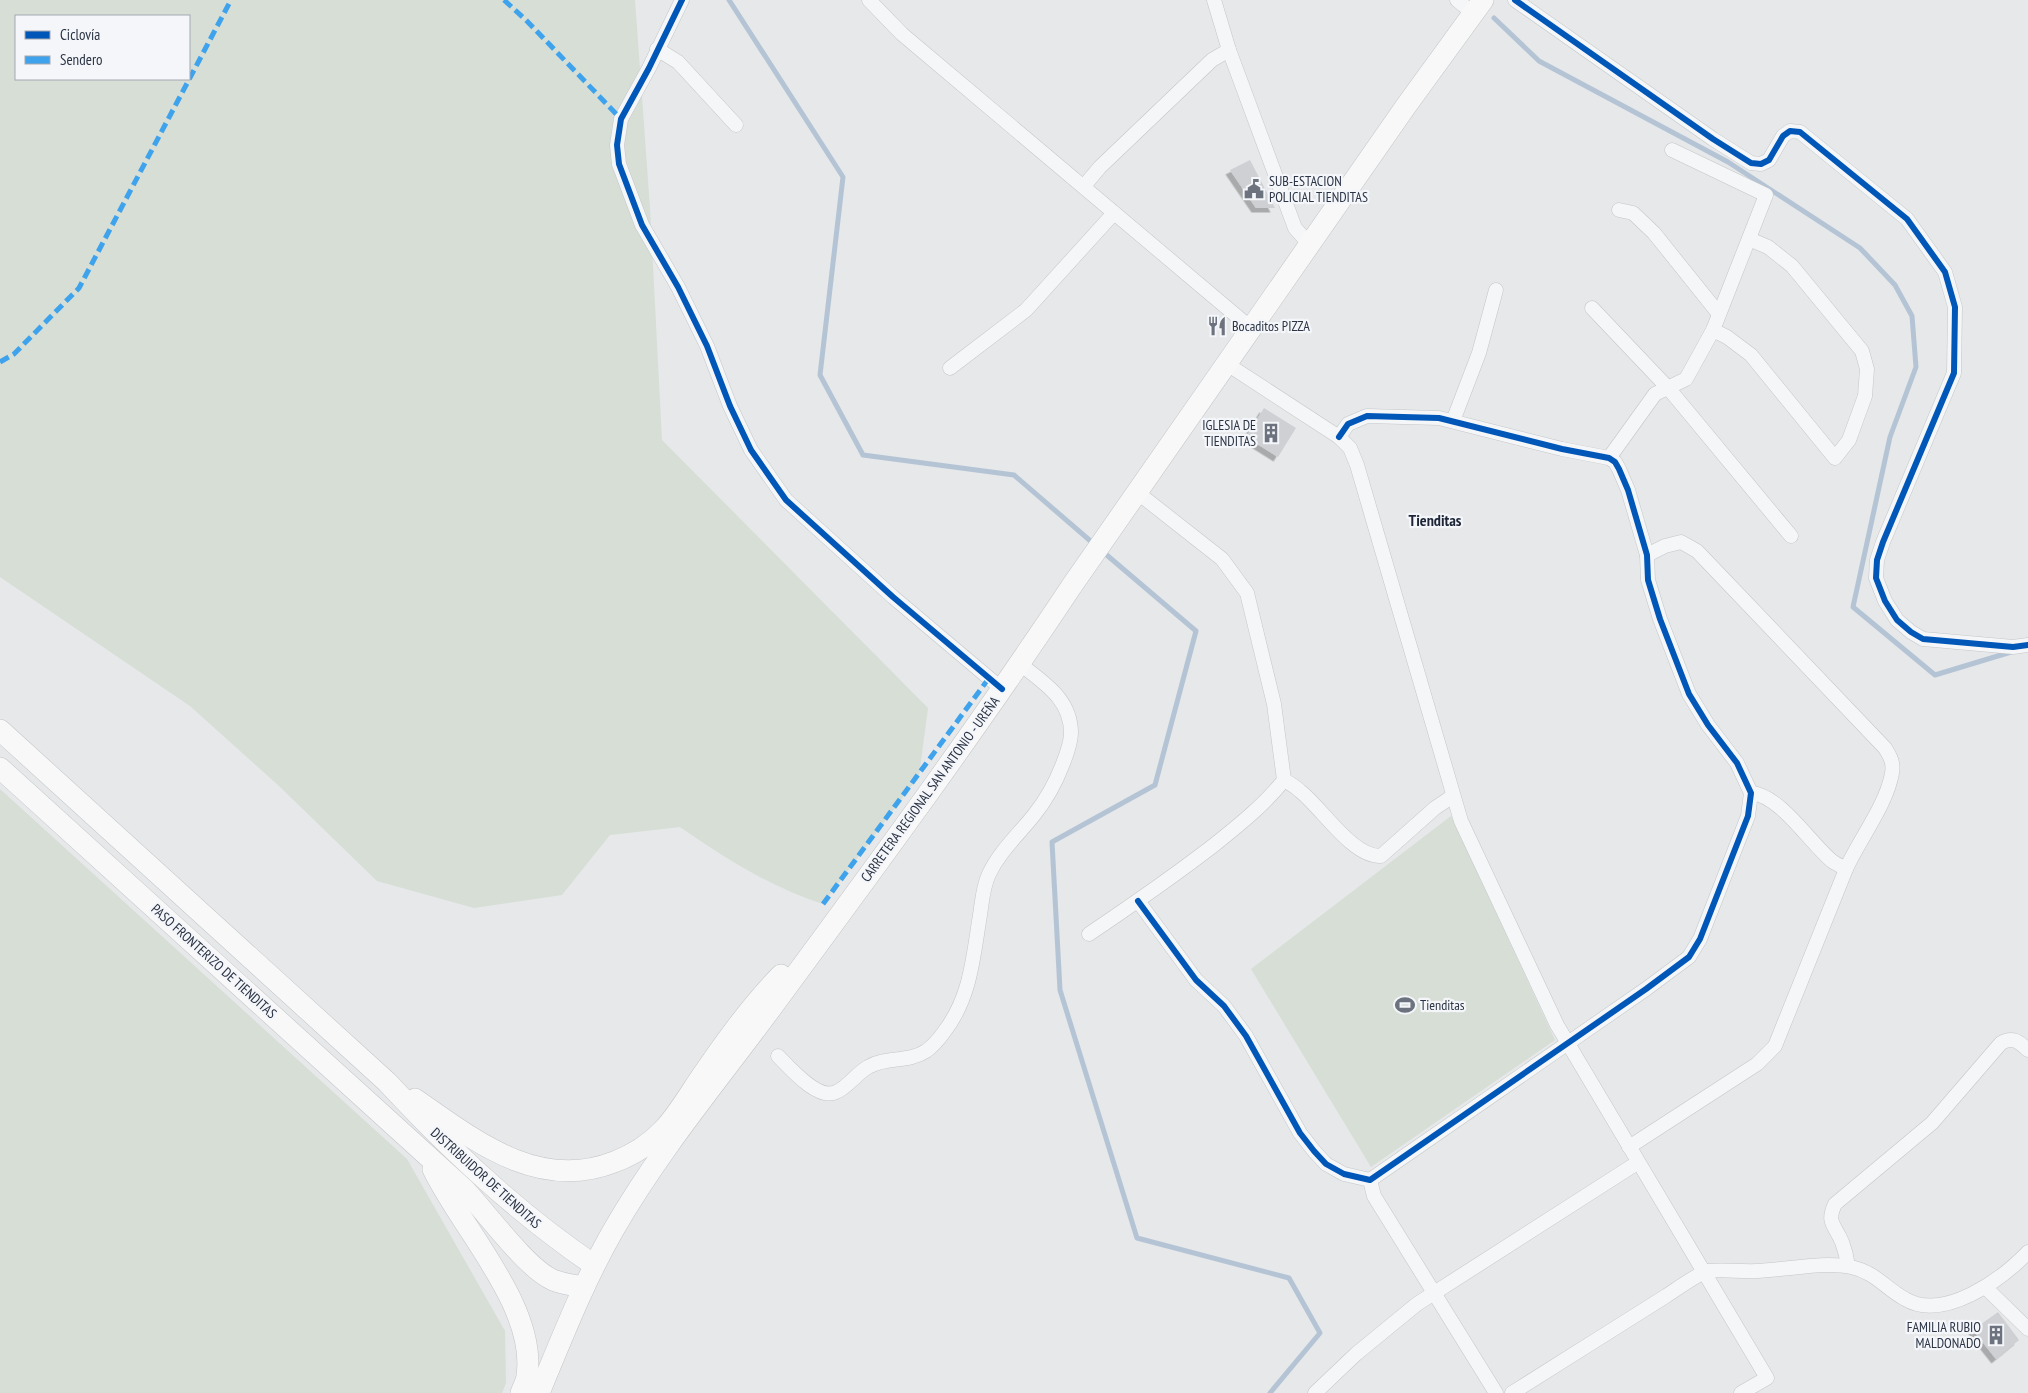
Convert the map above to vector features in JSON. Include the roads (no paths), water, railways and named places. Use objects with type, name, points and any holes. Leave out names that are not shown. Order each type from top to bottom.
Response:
[{"type":"main road","name":"CARRETERA REGIONAL SAN ANTONIO - UREÑA","points":[[539,1393],[584,1287],[614,1228],[674,1137],[820,942],[1020,664],[1406,106],[1471,4]]},
{"type":"main road","name":"PASO FRONTERIZO DE TIENDITAS","points":[[0,730],[387,1082]]},
{"type":"main road","name":"PASO FRONTERIZO DE TIENDITAS","points":[[0,768],[426,1155]]},
{"type":"main road","points":[[387,1082],[406,1092],[485,1145],[512,1160],[533,1168],[559,1172],[584,1171],[605,1166],[644,1147],[665,1128],[746,1014],[800,955],[820,942]]},
{"type":"main road","name":"DISTRIBUIDOR DE TIENDITAS","points":[[387,1082],[432,1130],[485,1180],[556,1240],[594,1266]]},
{"type":"main road","points":[[426,1155],[438,1179],[514,1305],[523,1328],[528,1349],[528,1375],[521,1393]]},
{"type":"main road","name":"DISTRIBUIDOR DE TIENDITAS","points":[[426,1155],[484,1210],[534,1266],[551,1280],[584,1287]]},
{"type":"street","points":[[682,0],[622,119],[617,145],[619,164],[642,225],[678,287],[707,346],[730,406],[751,450],[786,500],[893,598],[1002,689]]},
{"type":"street","points":[[868,0],[902,34],[1252,329]]},
{"type":"street","points":[[1214,0],[1230,50],[1295,228],[1310,245]]},
{"type":"street","points":[[1516,0],[1713,139],[1751,163],[1761,164],[1769,160],[1783,136],[1790,131],[1800,132],[1907,219],[1945,272],[1955,307],[1954,373],[1883,542],[1877,560],[1876,578],[1885,601],[1897,620],[1923,639],[2013,647],[2028,644]]},
{"type":"street","points":[[657,49],[678,62],[736,125]]},
{"type":"street","points":[[1084,186],[1100,166],[1212,60],[1230,50]]},
{"type":"street","points":[[1609,458],[1656,394],[1686,379],[1713,330],[1766,195],[1672,150]]},
{"type":"street","points":[[1619,210],[1633,213],[1654,233],[1719,314]]},
{"type":"street","points":[[950,368],[1026,310],[1114,213]]},
{"type":"street","points":[[1713,330],[1727,337],[1751,355],[1835,458],[1849,440],[1865,396],[1867,369],[1862,351],[1792,266],[1768,248],[1749,239]]},
{"type":"street","points":[[1453,421],[1479,353],[1496,290]]},
{"type":"street","points":[[1592,308],[1669,389],[1791,536]]},
{"type":"street","points":[[1227,364],[1339,437],[1350,448],[1357,464],[1461,821],[1567,1044],[1767,1378],[1741,1393]]},
{"type":"street","points":[[1138,900],[1196,980],[1224,1006],[1246,1036],[1300,1133],[1314,1151],[1326,1164],[1344,1174],[1370,1180],[1646,989],[1689,957],[1700,939],[1748,816],[1752,792],[1737,763],[1708,725],[1689,694],[1660,619],[1648,580],[1647,554],[1625,483],[1615,462],[1609,458],[1562,450],[1440,418],[1367,416],[1348,424],[1339,437]]},
{"type":"street","points":[[1090,934],[1184,868],[1241,824],[1275,792],[1284,780],[1274,704],[1247,593],[1241,582],[1222,558],[1138,493]]},
{"type":"street","points":[[1629,1147],[1757,1064],[1774,1046],[1855,848],[1882,802],[1892,773],[1892,758],[1885,748],[1697,551],[1681,542],[1665,546],[1647,554]]},
{"type":"street","points":[[778,1056],[802,1080],[820,1092],[828,1094],[836,1092],[877,1062],[906,1059],[926,1051],[934,1044],[956,1016],[969,981],[988,877],[1000,853],[1034,814],[1054,787],[1066,756],[1071,735],[1067,708],[1058,696],[1020,664]]},
{"type":"street","points":[[1284,780],[1300,790],[1350,840],[1371,856],[1381,856],[1435,808],[1453,796]]},
{"type":"street","points":[[1752,792],[1760,793],[1779,807],[1832,861],[1846,869]]},
{"type":"street","points":[[1848,1266],[1842,1241],[1831,1223],[1830,1214],[1835,1204],[1932,1123],[1968,1082],[1994,1048],[2007,1039],[2017,1040],[2028,1050]]},
{"type":"street","points":[[1314,1393],[1356,1354],[1417,1304],[1638,1163]]},
{"type":"street","points":[[1370,1180],[1374,1196],[1496,1393]]},
{"type":"street","points":[[1512,1393],[1706,1271],[1756,1271],[1848,1266],[1863,1270],[1882,1280],[1906,1300],[1920,1306],[1964,1298],[1986,1287],[2011,1269],[2028,1252]]},
{"type":"street","points":[[1986,1287],[2028,1329]]},
{"type":"waterway","points":[[729,0],[843,177],[820,375],[863,455],[1014,475],[1094,544]]},
{"type":"waterway","points":[[1494,18],[1539,61],[1728,162],[1860,248],[1895,285],[1912,316],[1916,367],[1890,437],[1853,607],[1935,675],[2011,652]]},
{"type":"waterway","points":[[1102,551],[1196,631],[1155,785],[1052,842],[1060,990],[1137,1238],[1289,1278],[1320,1333],[1270,1393]]},
{"type":"place","name":"SUB-ESTACION POLICIAL TIENDITAS","points":[[1254,189]]},
{"type":"place","name":"Bocaditos PIZZA","points":[[1217,326]]},
{"type":"place","name":"IGLESIA DE TIENDITAS","points":[[1271,433]]},
{"type":"place","name":"Tienditas","points":[[1405,1005]]},
{"type":"place","name":"FAMILIA RUBIO MALDONADO","points":[[1996,1335]]},
{"type":"district","name":"Tienditas","points":[[1435,520]]}]
